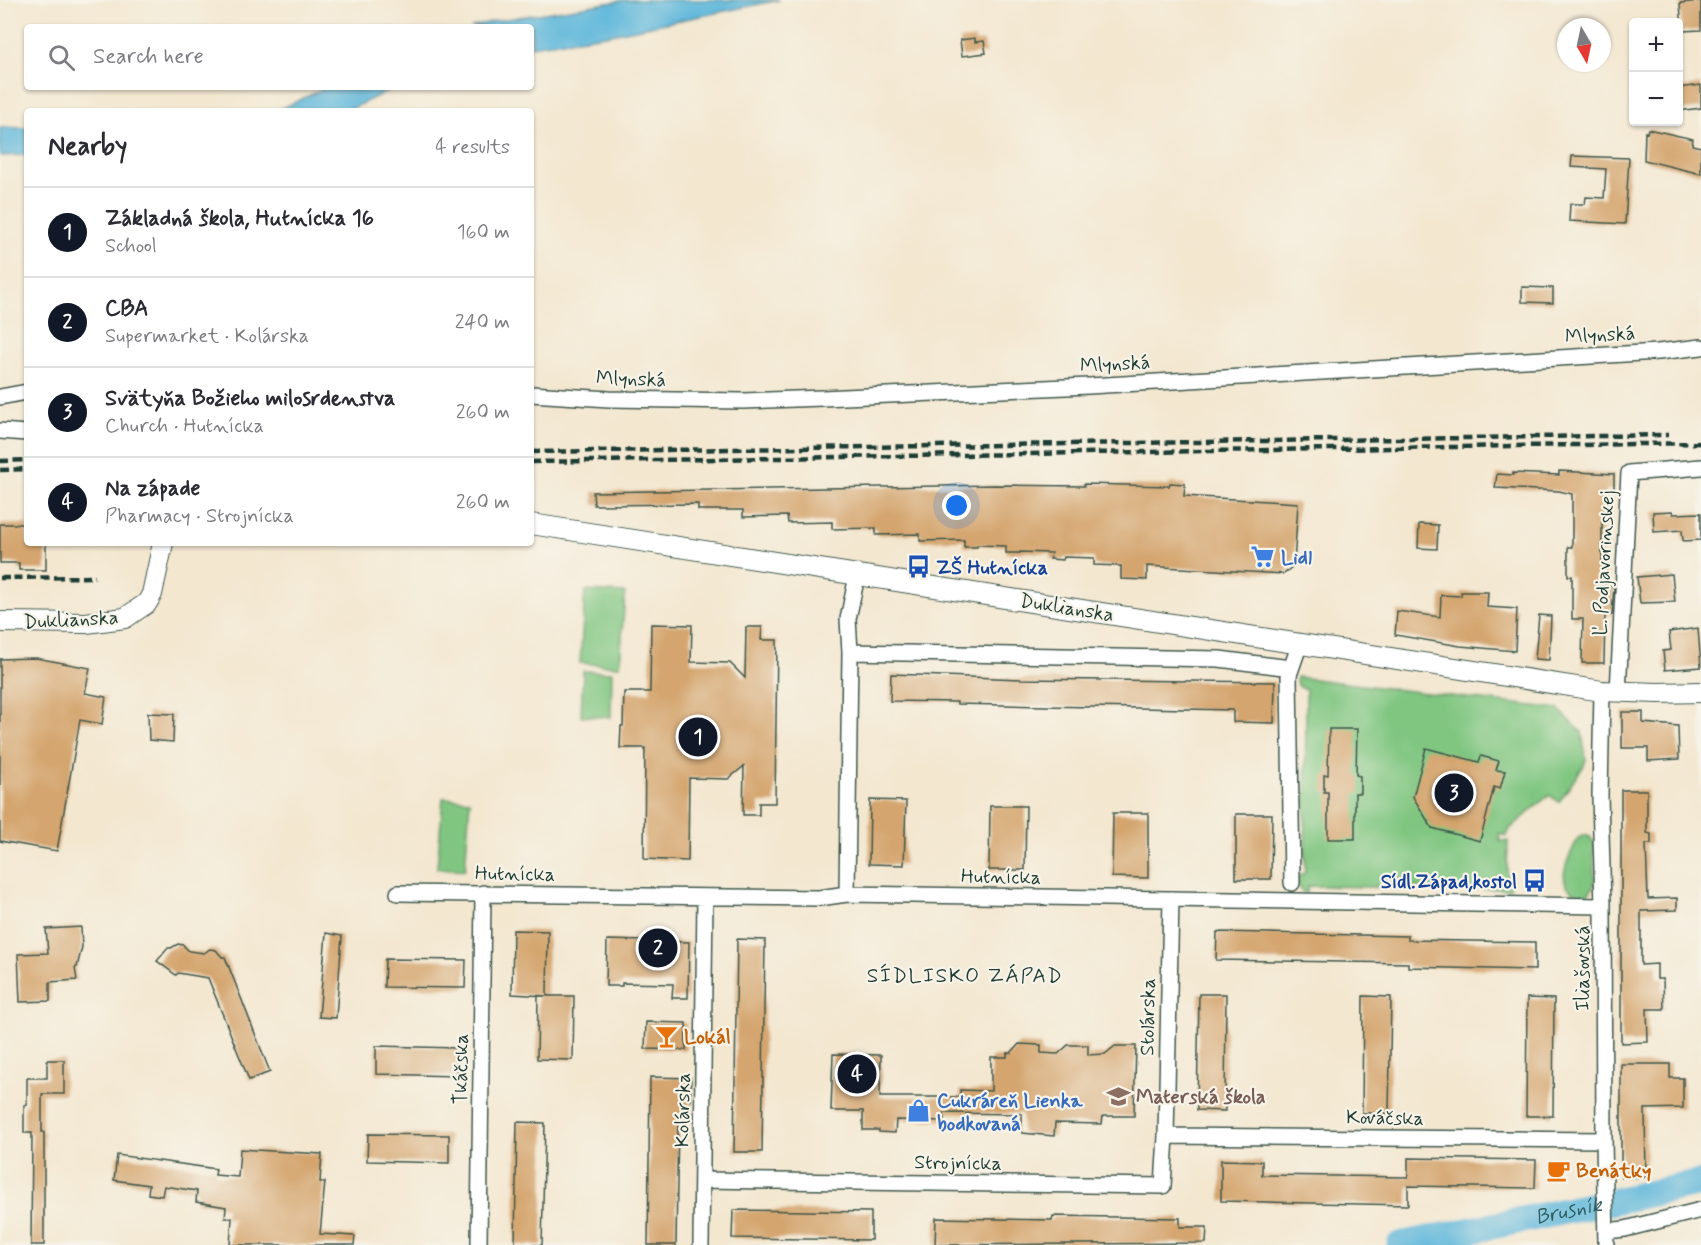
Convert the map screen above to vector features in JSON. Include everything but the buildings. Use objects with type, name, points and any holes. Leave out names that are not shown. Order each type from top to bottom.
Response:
[{"type":"main road","name":"Duklianska","points":[[534,524],[1610,691],[1701,692]]},
{"type":"main road","name":"Duklianska","points":[[0,622],[86,623],[125,618],[147,603],[152,594],[162,546]]},
{"type":"street","name":"Mlynská","points":[[534,394],[609,399],[732,401],[822,398],[1089,386],[1701,347]]},
{"type":"street","points":[[0,397],[24,393]]},
{"type":"street","points":[[0,431],[24,433]]},
{"type":"street","name":"Ľ. Podjavorinskej","points":[[1610,691],[1629,472],[1701,467]]},
{"type":"street","points":[[847,894],[850,652],[848,620],[857,576]]},
{"type":"street","points":[[1292,883],[1289,675],[1300,643]]},
{"type":"street","points":[[850,652],[1219,658],[1291,668]]},
{"type":"street","name":"Iliašovská","points":[[1606,1233],[1600,796],[1610,691]]},
{"type":"street","name":"Hutnícka","points":[[398,893],[819,898],[847,894],[1603,906]]},
{"type":"street","name":"Tkáčska","points":[[479,1245],[483,893]]},
{"type":"street","name":"Kolárska","points":[[701,1245],[705,897]]},
{"type":"street","name":"Stolárska","points":[[1166,1136],[1171,899]]},
{"type":"street","name":"Strojnícka","points":[[702,1180],[1163,1186],[1166,1136]]},
{"type":"street","name":"Kováčska","points":[[1166,1136],[1604,1140]]},
{"type":"street","points":[[1606,1233],[1701,1210]]},
{"type":"green space","points":[[585,591],[625,593],[620,666],[580,663]]},
{"type":"green space","points":[[583,671],[612,672],[611,717],[581,716]]},
{"type":"green space","points":[[1297,677],[1558,709],[1582,732],[1586,760],[1559,802],[1549,795],[1510,829],[1507,836],[1499,834],[1500,841],[1508,841],[1507,877],[1511,878],[1510,889],[1308,886],[1307,893],[1303,892],[1297,884],[1299,876],[1305,872],[1306,689],[1300,687],[1296,682]]},
{"type":"green space","points":[[443,798],[470,800],[465,870],[437,868]]},
{"type":"green space","points":[[1584,835],[1590,837],[1594,842],[1594,886],[1589,893],[1577,894],[1567,885],[1564,873],[1578,838]]},
{"type":"water","points":[[626,0],[780,0],[606,35],[534,46],[534,24],[482,24]]},
{"type":"water","points":[[321,90],[391,90],[352,108],[282,108]]},
{"type":"water","points":[[0,127],[24,128],[24,155],[0,156]]},
{"type":"waterway","name":"Brusník","points":[[1400,1245],[1701,1183]]},
{"type":"railway","points":[[534,452],[1668,435]]},
{"type":"railway","points":[[534,462],[1701,443]]},
{"type":"railway","points":[[0,461],[24,460]]},
{"type":"railway","points":[[0,470],[24,469]]},
{"type":"railway","points":[[0,578],[95,577]]},
{"type":"place","name":"Lidl","points":[[1263,557]]},
{"type":"place","name":"ZŠ Hutnícka","points":[[918,567]]},
{"type":"place","name":"Základná škola, Hutnícka 16","points":[[698,737]]},
{"type":"place","name":"Svätyňa Božieho milosrdenstva","points":[[1454,793]]},
{"type":"place","name":"Sídl.Západ,kostol","points":[[1535,881]]},
{"type":"place","name":"CBA","points":[[658,948]]},
{"type":"place","name":"Lokál","points":[[666,1036]]},
{"type":"place","name":"Na západe","points":[[857,1074]]},
{"type":"place","name":"Materská škola","points":[[1118,1096]]},
{"type":"place","name":"Cukráreň Lienka bodkovaná","points":[[919,1111]]},
{"type":"place","name":"Benátky","points":[[1558,1170]]},
{"type":"district","name":"SÍDLISKO ZÁPAD","points":[[965,975]]}]
